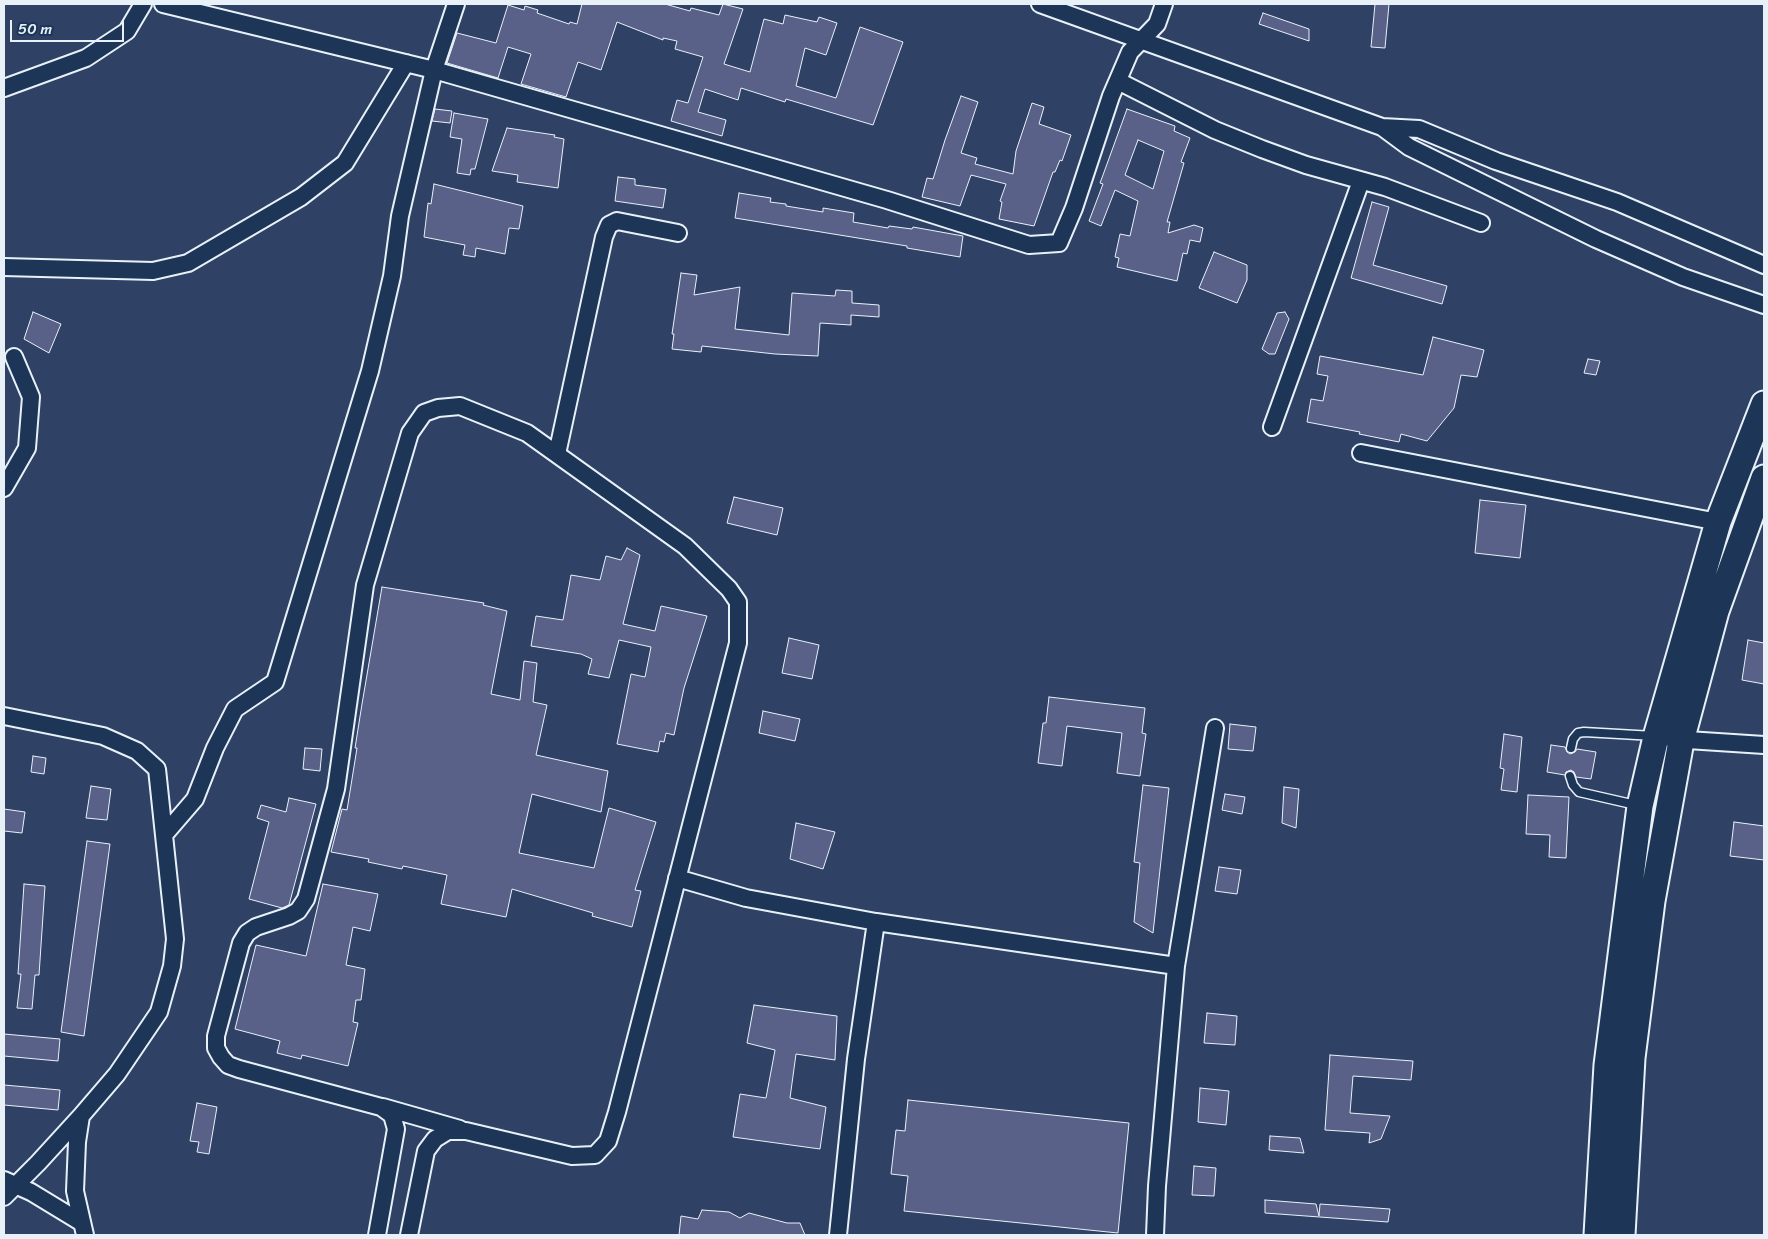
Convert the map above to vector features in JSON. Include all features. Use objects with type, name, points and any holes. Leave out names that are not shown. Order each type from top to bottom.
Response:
[{"type":"main road","points":[[1597,1235],[1607,1065],[1640,806],[1656,736],[1718,522],[1764,404]]},
{"type":"main road","points":[[1622,1235],[1632,1058],[1652,901],[1681,741],[1716,611],[1764,478]]},
{"type":"street","points":[[4,88],[86,58],[127,32],[143,4]]},
{"type":"street","points":[[162,4],[434,70],[887,200],[1029,245],[1059,243],[1074,208],[1111,96],[1130,52],[1158,24],[1164,4]]},
{"type":"street","points":[[164,835],[195,799],[215,748],[235,709],[275,682],[370,371],[392,276],[400,216],[434,70],[456,4]]},
{"type":"street","points":[[1040,4],[1142,39],[1382,127],[1419,129],[1496,161],[1617,202],[1764,265]]},
{"type":"street","points":[[4,267],[153,271],[188,263],[302,197],[345,163],[406,63]]},
{"type":"street","points":[[1118,81],[1215,130],[1306,165],[1424,200],[1481,223]]},
{"type":"street","points":[[1382,127],[1409,148],[1596,239],[1683,276],[1764,306]]},
{"type":"street","points":[[1272,427],[1361,181]]},
{"type":"street","points":[[557,454],[602,247],[609,225],[617,221],[678,232]]},
{"type":"street","points":[[4,488],[27,448],[31,397],[14,357]]},
{"type":"street","points":[[460,406],[527,433],[685,546],[729,589],[738,602],[738,643],[677,878],[617,1112],[608,1141],[596,1155],[572,1156],[466,1131],[234,1067],[221,1057],[216,1048],[216,1036],[241,943],[246,933],[256,927],[298,911],[306,899],[336,789],[365,585],[410,434],[424,413],[438,408],[460,406]]},
{"type":"street","points":[[1361,454],[1718,522]]},
{"type":"street","points":[[4,716],[102,736],[137,751],[157,769],[175,939],[172,966],[159,1012],[117,1074],[81,1116],[10,1183],[4,1197]]},
{"type":"street","points":[[1155,1235],[1157,1186],[1176,966],[1215,728]]},
{"type":"street","points":[[1656,736],[1681,741],[1764,745]]},
{"type":"street","points":[[677,878],[746,898],[876,922],[1176,966]]},
{"type":"street","points":[[838,1235],[856,1060],[876,922]]},
{"type":"street","points":[[376,1235],[396,1129],[392,1115],[380,1107]]},
{"type":"street","points":[[81,1116],[77,1142],[74,1192],[83,1229]]},
{"type":"street","points":[[409,1235],[426,1151],[435,1139],[448,1131],[466,1131]]},
{"type":"street","points":[[10,1183],[30,1192],[83,1229]]},
{"type":"lane","points":[[1571,748],[1573,739],[1578,733],[1584,732],[1656,736]]},
{"type":"lane","points":[[1570,776],[1573,785],[1579,792],[1640,806]]},
{"type":"building","points":[[582,4],[665,4],[690,11],[691,8],[719,15],[723,4],[743,9],[724,64],[750,72],[764,19],[783,24],[785,15],[817,22],[819,17],[837,23],[826,55],[805,48],[796,86],[836,98],[860,27],[903,42],[873,125],[786,99],[785,102],[741,88],[738,100],[705,89],[698,112],[726,120],[722,136],[671,121],[677,100],[688,103],[703,57],[675,49],[677,41],[663,38],[663,40],[617,22],[601,70],[578,62],[566,97],[521,84],[531,54],[508,47],[498,78],[447,63],[457,33],[496,43],[508,5],[524,10],[525,6],[538,10],[537,13],[569,24],[570,22],[577,24]]},
{"type":"building","points":[[1375,4],[1389,4],[1385,48],[1371,47]]},
{"type":"building","points":[[1263,13],[1309,29],[1309,41],[1259,24]]},
{"type":"building","points":[[961,96],[978,102],[961,153],[977,158],[975,164],[1013,174],[1016,151],[1032,103],[1044,107],[1039,124],[1071,135],[1062,161],[1060,160],[1055,172],[1053,172],[1034,226],[999,219],[1002,202],[1000,201],[1006,184],[971,175],[960,206],[922,197],[927,178],[933,179]]},
{"type":"building","points":[[435,109],[452,111],[450,123],[432,121]]},
{"type":"building","points":[[1127,109],[1175,126],[1174,131],[1190,138],[1181,162],[1184,163],[1167,222],[1170,222],[1168,233],[1194,225],[1203,228],[1200,242],[1190,240],[1187,254],[1183,253],[1177,281],[1117,267],[1119,258],[1115,257],[1120,234],[1130,236],[1138,201],[1115,190],[1101,226],[1089,221],[1103,184],[1100,183]],"holes":[[[1138,140],[1164,151],[1153,189],[1125,175]]]},
{"type":"building","points":[[454,113],[488,119],[475,169],[471,169],[470,175],[457,173],[462,139],[450,137]]},
{"type":"building","points":[[507,128],[555,135],[554,137],[564,139],[558,188],[517,182],[518,175],[492,171]]},
{"type":"building","points":[[618,177],[635,179],[635,185],[666,189],[663,208],[615,201]]},
{"type":"building","points":[[434,184],[523,206],[519,229],[509,228],[505,254],[476,248],[475,257],[463,255],[465,245],[424,237],[428,203],[431,204]]},
{"type":"building","points":[[739,193],[771,198],[770,202],[786,204],[786,206],[823,212],[823,208],[854,213],[853,222],[888,228],[889,226],[912,229],[913,227],[963,236],[960,257],[907,248],[907,246],[735,218]]},
{"type":"building","points":[[1372,202],[1389,207],[1373,265],[1447,286],[1442,304],[1351,278]]},
{"type":"building","points":[[1214,252],[1247,265],[1247,280],[1237,303],[1199,288]]},
{"type":"building","points":[[681,273],[697,275],[694,295],[740,287],[735,329],[789,335],[792,293],[835,296],[836,290],[852,291],[852,303],[879,305],[879,317],[851,315],[851,325],[820,323],[818,356],[775,354],[702,346],[701,352],[672,349],[674,334],[672,334]]},
{"type":"building","points":[[33,312],[61,324],[49,353],[24,339]]},
{"type":"building","points":[[1285,312],[1289,319],[1275,354],[1269,354],[1262,349],[1277,313]]},
{"type":"building","points":[[1433,337],[1484,350],[1477,377],[1461,375],[1454,408],[1427,441],[1401,434],[1399,442],[1307,422],[1311,399],[1323,401],[1328,376],[1317,374],[1320,356],[1423,375]]},
{"type":"building","points":[[1588,359],[1600,361],[1596,375],[1584,373]]},
{"type":"building","points":[[734,497],[783,508],[777,535],[727,523]]},
{"type":"building","points":[[1480,500],[1526,505],[1520,558],[1475,553]]},
{"type":"building","points":[[627,548],[640,555],[623,624],[655,631],[661,606],[707,616],[684,688],[674,735],[666,733],[664,742],[660,741],[658,752],[617,744],[631,674],[645,677],[651,647],[619,640],[609,678],[588,674],[592,659],[581,654],[531,646],[536,616],[563,620],[571,575],[600,580],[606,556],[621,560]]},
{"type":"building","points":[[382,587],[484,603],[483,605],[507,611],[491,694],[520,700],[524,661],[537,663],[533,702],[547,705],[536,755],[608,771],[601,812],[532,794],[519,853],[594,868],[609,808],[656,822],[635,890],[641,891],[632,927],[592,916],[593,913],[512,889],[506,917],[441,904],[447,875],[403,866],[402,869],[368,862],[369,859],[331,852],[342,809],[347,810],[357,748],[355,748]]},
{"type":"building","points":[[789,638],[819,645],[812,679],[782,673]]},
{"type":"building","points":[[1748,640],[1764,643],[1764,684],[1742,680]]},
{"type":"building","points":[[1049,697],[1145,708],[1142,733],[1146,734],[1140,776],[1117,773],[1122,733],[1067,726],[1062,766],[1038,763],[1043,723],[1046,723]]},
{"type":"building","points":[[763,711],[800,719],[795,741],[759,733]]},
{"type":"building","points":[[1230,724],[1256,727],[1253,751],[1228,749]]},
{"type":"building","points":[[1504,734],[1522,737],[1517,792],[1501,790],[1504,769],[1500,768]]},
{"type":"building","points":[[1551,745],[1565,747],[1570,754],[1577,749],[1596,752],[1591,779],[1576,777],[1571,770],[1566,772],[1565,775],[1547,772]]},
{"type":"building","points":[[305,748],[322,749],[320,771],[303,769]]},
{"type":"building","points":[[33,756],[46,758],[44,774],[31,772]]},
{"type":"building","points":[[1143,785],[1169,788],[1153,933],[1134,922],[1140,863],[1134,862]]},
{"type":"building","points":[[91,786],[111,789],[107,820],[86,818]]},
{"type":"building","points":[[1284,787],[1299,789],[1296,828],[1282,823]]},
{"type":"building","points":[[1225,794],[1245,797],[1242,814],[1222,810]]},
{"type":"building","points":[[1528,795],[1569,797],[1566,858],[1549,857],[1550,835],[1526,834]]},
{"type":"building","points":[[289,798],[316,804],[289,905],[282,908],[249,899],[269,822],[257,818],[261,805],[286,812]]},
{"type":"building","points":[[4,809],[25,812],[22,833],[4,831]]},
{"type":"building","points":[[1734,822],[1764,826],[1764,860],[1730,856]]},
{"type":"building","points":[[796,823],[835,832],[823,869],[790,859]]},
{"type":"building","points":[[87,841],[110,844],[84,1036],[61,1032]]},
{"type":"building","points":[[1219,867],[1241,870],[1237,894],[1215,891]]},
{"type":"building","points":[[24,884],[45,886],[39,975],[35,975],[32,1009],[17,1008],[21,974],[18,974]]},
{"type":"building","points":[[323,884],[378,894],[370,931],[353,927],[346,965],[365,969],[361,1000],[356,1000],[353,1022],[358,1023],[348,1066],[302,1055],[301,1059],[277,1053],[280,1041],[235,1029],[256,945],[306,956]]},
{"type":"building","points":[[754,1005],[837,1016],[835,1060],[796,1054],[790,1098],[826,1107],[820,1149],[733,1137],[740,1094],[766,1098],[775,1050],[747,1043]]},
{"type":"building","points":[[1207,1013],[1237,1016],[1235,1045],[1204,1043]]},
{"type":"building","points":[[4,1034],[60,1039],[58,1061],[4,1056]]},
{"type":"building","points":[[1330,1055],[1413,1061],[1411,1080],[1353,1076],[1350,1113],[1390,1116],[1381,1139],[1369,1143],[1370,1133],[1325,1130]]},
{"type":"building","points":[[4,1085],[60,1090],[58,1110],[4,1105]]},
{"type":"building","points":[[1200,1088],[1229,1091],[1226,1125],[1198,1122]]},
{"type":"building","points":[[908,1100],[1129,1123],[1118,1233],[904,1211],[908,1176],[891,1174],[896,1130],[905,1131]]},
{"type":"building","points":[[197,1103],[217,1107],[209,1154],[197,1152],[199,1142],[190,1141]]},
{"type":"building","points":[[1270,1136],[1300,1138],[1304,1153],[1269,1150]]},
{"type":"building","points":[[1194,1166],[1216,1168],[1214,1196],[1192,1195]]},
{"type":"building","points":[[1265,1200],[1316,1204],[1319,1216],[1320,1204],[1390,1209],[1388,1222],[1265,1213]]},
{"type":"building","points":[[702,1210],[729,1212],[740,1218],[749,1213],[787,1223],[800,1223],[805,1235],[679,1235],[681,1216],[698,1219]]}]
